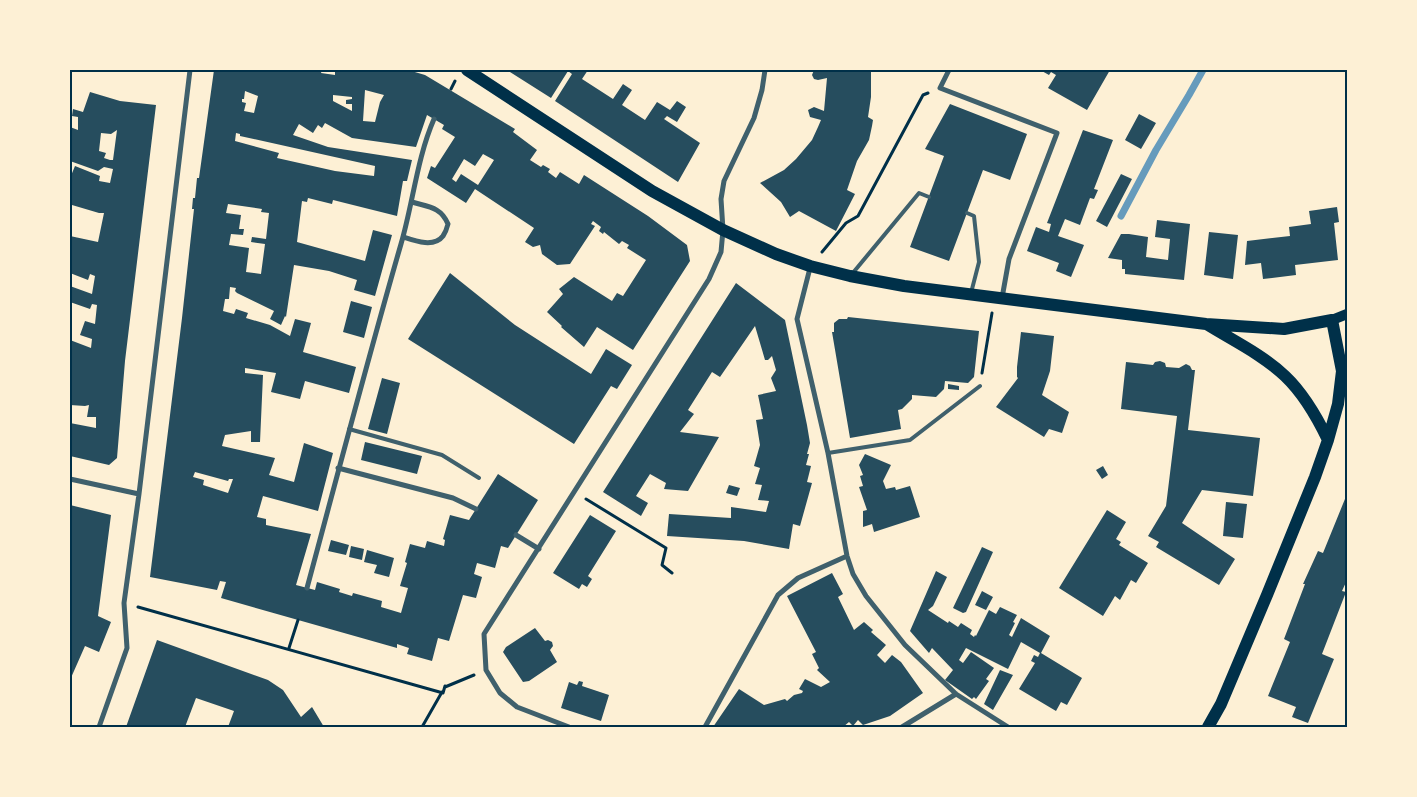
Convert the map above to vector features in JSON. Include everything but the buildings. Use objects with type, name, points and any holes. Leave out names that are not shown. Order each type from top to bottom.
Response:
[{"type":"main road","points":[[467,70],[652,191],[723,230],[776,254],[810,266],[904,286],[1206,324],[1284,329],[1332,320],[1347,314]]},
{"type":"main road","points":[[1208,727],[1221,704],[1316,477],[1343,400],[1342,371],[1332,320]]},
{"type":"main road","points":[[1206,324],[1261,357],[1286,377],[1309,404],[1328,440]]},
{"type":"street","points":[[100,727],[127,648],[124,603],[190,70]]},
{"type":"street","points":[[570,727],[517,707],[500,693],[486,670],[484,634],[709,279],[721,252],[723,230],[721,199],[724,181],[754,118],[762,90],[765,70]]},
{"type":"street","points":[[949,70],[940,88],[1057,133],[1009,259],[998,298]]},
{"type":"street","points":[[306,588],[403,237],[426,136],[434,119]]},
{"type":"street","points":[[403,237],[418,242],[432,243],[443,237],[448,224],[444,214],[412,202]]},
{"type":"street","points":[[810,266],[797,319],[828,453],[847,556],[853,574],[866,596],[906,645],[956,694],[1008,727]]},
{"type":"street","points":[[338,468],[453,498],[476,508]]},
{"type":"street","points":[[70,479],[139,494]]},
{"type":"street","points":[[516,535],[539,549]]},
{"type":"street","points":[[705,727],[778,594],[798,578],[847,556]]},
{"type":"street","points":[[902,727],[956,694]]},
{"type":"lane","points":[[850,276],[919,193],[929,197]]},
{"type":"lane","points":[[967,213],[974,216],[979,262],[971,294]]},
{"type":"lane","points":[[828,453],[910,440],[980,386]]},
{"type":"lane","points":[[349,429],[442,455],[479,478]]},
{"type":"path","points":[[810,266],[846,223],[858,216],[924,95],[940,88]]},
{"type":"path","points":[[980,386],[998,298]]},
{"type":"path","points":[[575,492],[666,548],[662,565],[672,573]]},
{"type":"path","points":[[124,603],[443,693],[445,686]]},
{"type":"path","points":[[289,648],[298,620]]},
{"type":"path","points":[[422,727],[445,686],[486,670]]},
{"type":"waterway","points":[[1121,216],[1156,150],[1203,70]]}]
